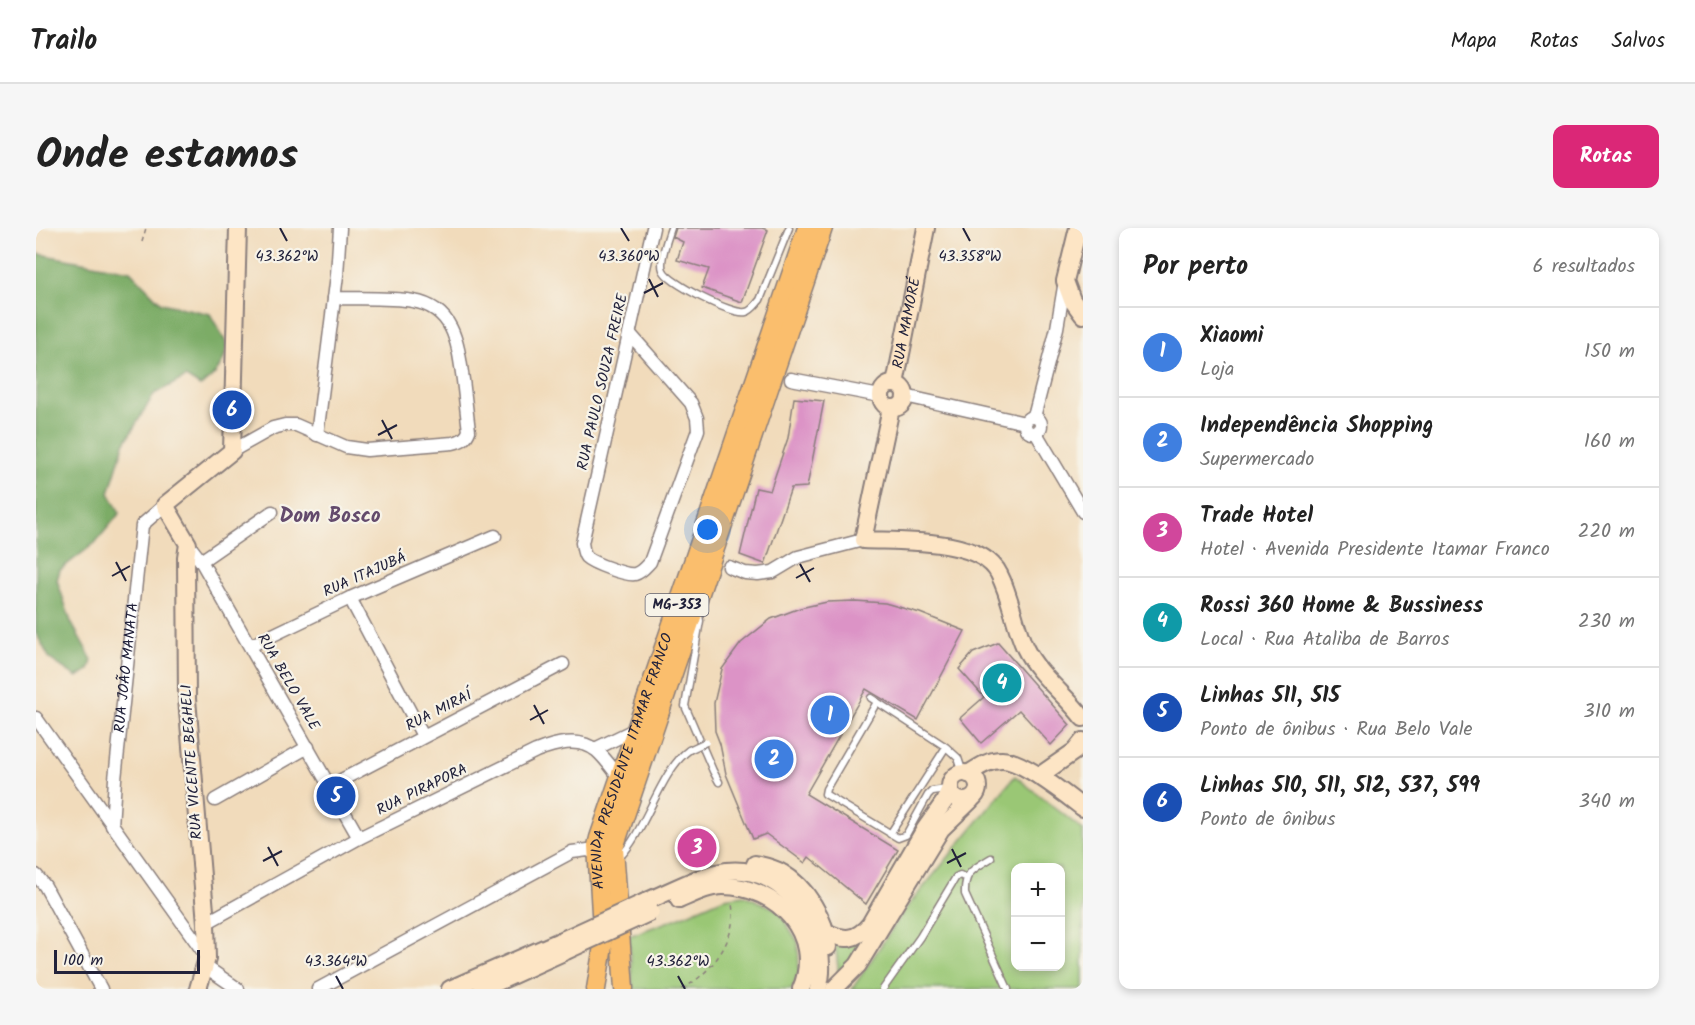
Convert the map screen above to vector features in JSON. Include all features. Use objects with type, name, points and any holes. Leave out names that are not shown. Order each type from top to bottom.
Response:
[{"type":"main road","points":[[232,451],[238,228]]},
{"type":"main road","name":"AVENIDA PRESIDENTE ITAMAR FRANCO","points":[[624,989],[606,859],[598,838],[807,228]]},
{"type":"main road","name":"AVENIDA PRESIDENTE ITAMAR FRANCO","points":[[597,989],[603,946],[606,859],[617,840],[823,228]]},
{"type":"main road","name":"RUA MAMORÉ","points":[[900,390],[926,228]]},
{"type":"main road","points":[[1078,228],[1065,281],[1068,292],[1082,307]]},
{"type":"main road","points":[[1071,258],[1082,307]]},
{"type":"main road","points":[[900,390],[901,404],[885,402],[863,540],[953,545],[982,556],[999,573],[1016,626],[1029,656],[1083,718]]},
{"type":"main road","name":"RUA JOÃO MANATA","points":[[165,505],[232,451]]},
{"type":"main road","name":"RUA VICENTE BEGHELI","points":[[182,493],[180,515],[186,557],[187,699],[206,923],[207,962],[198,989]]},
{"type":"main road","points":[[165,505],[185,539]]},
{"type":"main road","points":[[1039,776],[1075,751],[1083,741]]},
{"type":"main road","points":[[824,986],[858,965],[941,829],[1004,760]]},
{"type":"main road","points":[[826,932],[843,939],[854,939],[862,933],[870,924],[925,829],[944,802],[955,777],[966,774],[986,762],[1004,760],[1039,776],[1083,808]]},
{"type":"main road","points":[[966,774],[977,782],[974,795]]},
{"type":"main road","points":[[950,788],[957,800],[974,795]]},
{"type":"main road","points":[[648,907],[691,874],[708,867],[739,862],[755,864],[782,873],[803,890],[822,921],[828,942],[824,986]]},
{"type":"main road","points":[[662,896],[709,875],[729,871],[744,872],[770,880],[791,896],[809,921],[818,947],[824,986]]},
{"type":"main road","points":[[482,989],[563,946],[648,907],[721,886],[758,892],[771,898],[787,911],[803,943],[806,959],[801,989]]},
{"type":"main road","points":[[450,989],[563,946]]},
{"type":"main road","name":"MG-353","points":[[597,989],[607,986],[617,989]]},
{"type":"street","points":[[317,435],[340,228]]},
{"type":"street","name":"RUA PAULO SOUZA FREIRE","points":[[630,333],[691,403],[697,418],[698,430],[650,562],[635,574],[594,562],[586,557],[582,543],[652,228]]},
{"type":"street","points":[[1065,281],[1057,328],[1026,430],[1036,433],[1083,512]]},
{"type":"street","points":[[232,451],[273,428],[285,425],[296,425],[346,447],[368,450],[453,443],[462,441],[469,431],[458,342],[451,326],[437,311],[426,304],[412,301],[334,298]]},
{"type":"street","points":[[1057,328],[1082,307]]},
{"type":"street","points":[[791,379],[885,402]]},
{"type":"street","points":[[900,390],[1029,420]]},
{"type":"street","name":"RUA JOÃO MANATA","points":[[112,826],[142,525],[165,505]]},
{"type":"street","points":[[201,561],[272,512]]},
{"type":"street","name":"RUA ITAJUBÁ","points":[[250,646],[350,598],[495,536]]},
{"type":"street","name":"RUA BELO VALE","points":[[185,539],[201,561],[358,838]]},
{"type":"street","points":[[729,567],[745,573],[773,572],[798,557],[863,540]]},
{"type":"street","points":[[350,598],[423,736]]},
{"type":"street","name":"RUA MIRAÍ","points":[[330,786],[563,664]]},
{"type":"street","points":[[36,718],[207,962],[238,989]]},
{"type":"street","points":[[619,777],[595,749],[634,730]]},
{"type":"street","name":"RUA PIRAPORA","points":[[206,923],[358,838],[536,750],[571,742],[595,749]]},
{"type":"street","points":[[215,800],[308,747]]},
{"type":"street","points":[[318,989],[572,852],[588,850],[606,859]]},
{"type":"street","points":[[36,875],[45,885],[101,989]]},
{"type":"lane","points":[[671,228],[662,261],[663,270],[669,277],[715,303],[735,311],[745,312],[751,310],[759,300],[789,228]]},
{"type":"lane","points":[[697,601],[700,621],[685,706],[719,782]]},
{"type":"lane","points":[[950,788],[932,791],[906,835],[898,838],[825,794],[874,700],[946,747],[958,758],[966,774]]},
{"type":"lane","points":[[606,859],[623,854],[680,756],[713,739]]},
{"type":"lane","points":[[890,834],[946,747]]},
{"type":"lane","points":[[991,858],[968,873],[964,883],[965,894],[1008,989]]},
{"type":"lane","points":[[883,989],[920,937],[956,877],[960,875],[966,878]]},
{"type":"path","points":[[142,242],[146,228]]},
{"type":"path","points":[[682,989],[712,965],[725,945],[732,923],[732,904]]},
{"type":"path","points":[[687,989],[689,985]]},
{"type":"green space","points":[[36,255],[130,271],[161,303],[210,314],[228,346],[218,369],[200,386],[186,377],[154,394],[124,444],[109,493],[120,513],[95,543],[60,570],[57,580],[71,622],[92,660],[89,670],[77,677],[50,659],[36,633]]},
{"type":"green space","points":[[1015,776],[1083,830],[1083,989],[852,989],[904,911]]},
{"type":"green space","points":[[949,803],[953,808],[856,962],[839,977],[835,941],[855,942]]},
{"type":"green space","points":[[744,895],[778,910],[798,942],[799,971],[792,989],[633,989],[629,936],[724,898]]},
{"type":"building","points":[[676,228],[762,228],[768,230],[742,302],[702,288],[709,269],[677,260],[683,242],[673,237]]},
{"type":"building","points":[[794,398],[824,401],[807,487],[791,488],[765,564],[740,555],[756,488],[770,491],[788,438]]},
{"type":"building","points":[[827,602],[885,603],[920,613],[965,631],[918,720],[866,689],[806,794],[898,850],[866,904],[809,857],[805,863],[766,834],[753,839],[726,774],[715,731],[714,703],[722,669],[741,643],[771,619],[800,608]]},
{"type":"building","points":[[998,643],[1070,725],[1051,745],[1019,710],[981,743],[960,718],[984,697],[959,669],[973,653]]},
{"type":"place","name":"Linhas 510, 511, 512, 537, 599","points":[[232,410]]},
{"type":"place","name":"Rossi 360 Home & Bussiness","points":[[1002,683]]},
{"type":"place","name":"Xiaomi","points":[[830,715]]},
{"type":"place","name":"Independência Shopping","points":[[774,759]]},
{"type":"place","name":"Linhas 511, 515","points":[[336,796]]},
{"type":"place","name":"Trade Hotel","points":[[697,848]]},
{"type":"district","name":"Dom Bosco","points":[[330,516]]}]
